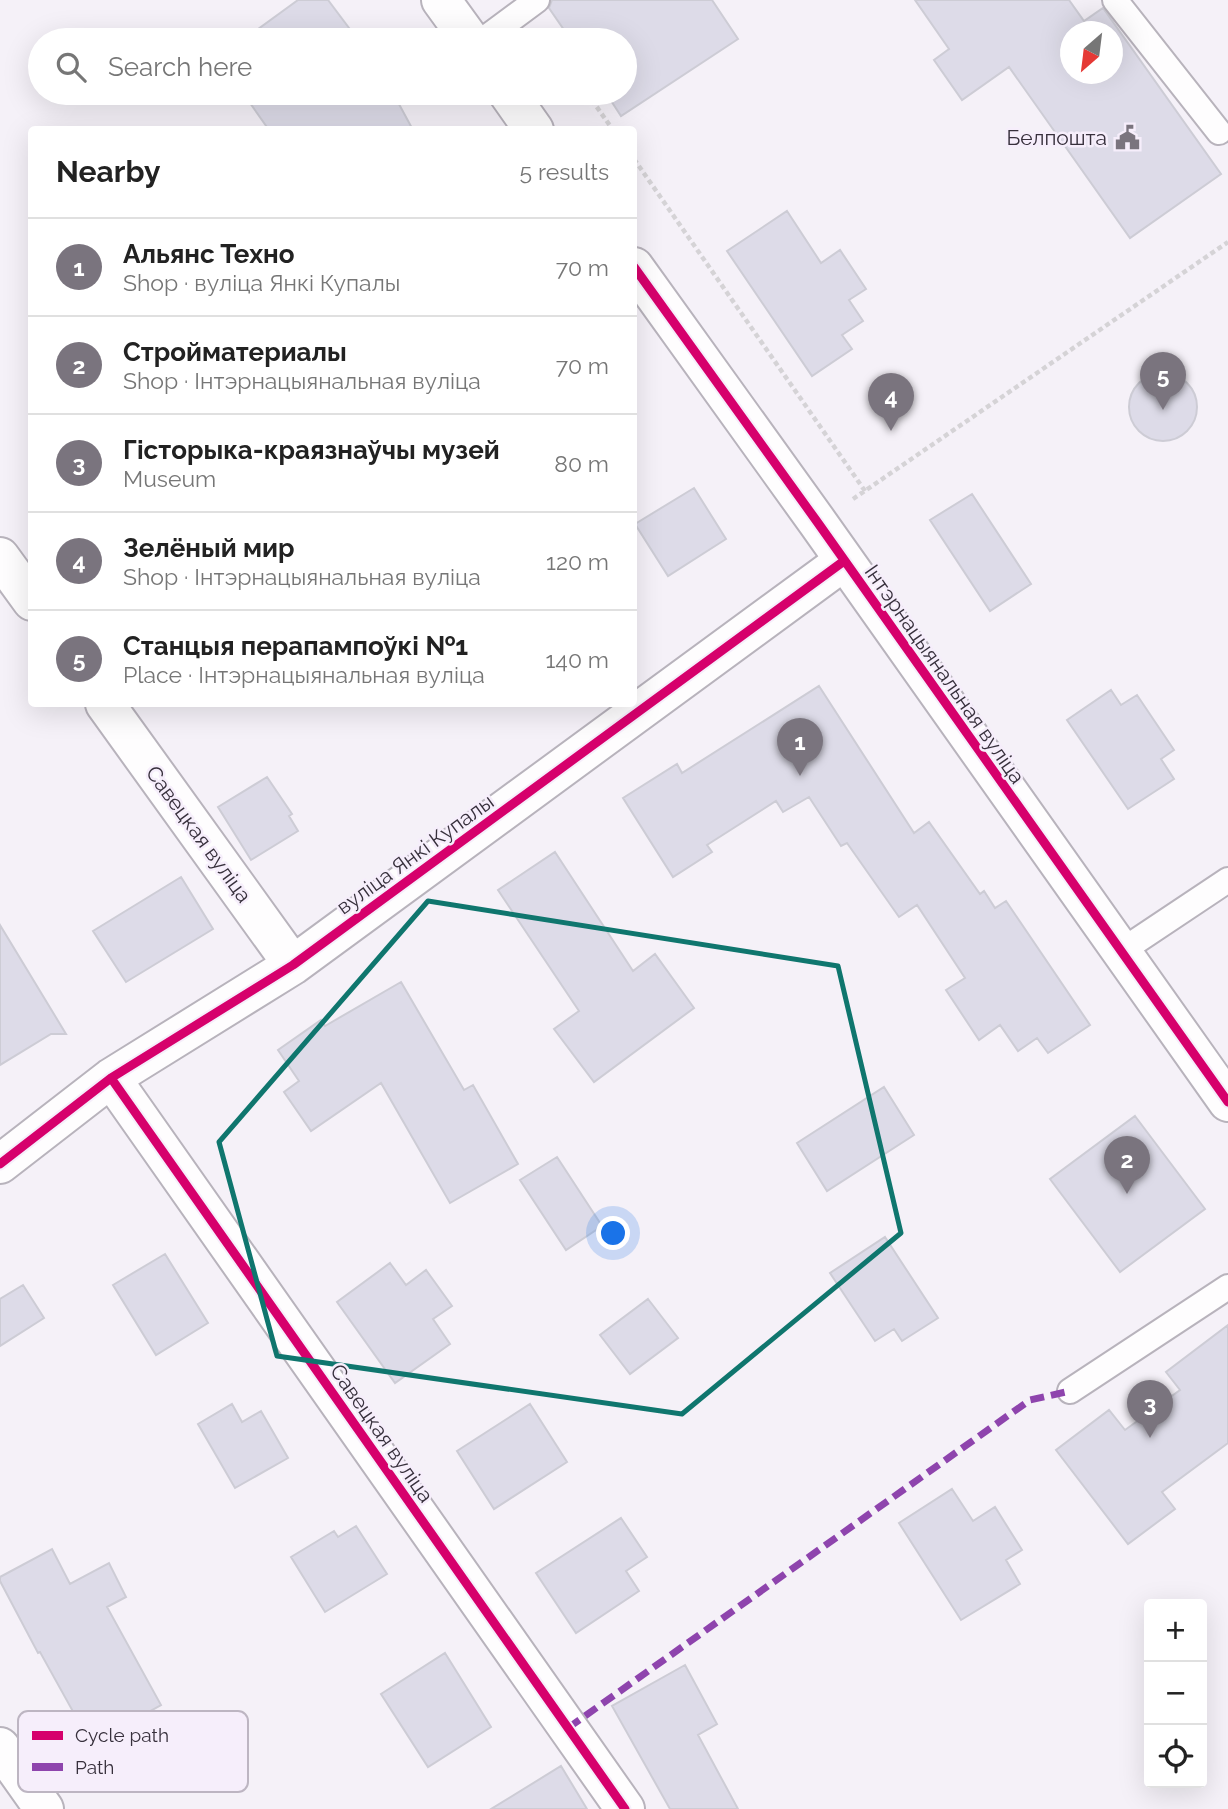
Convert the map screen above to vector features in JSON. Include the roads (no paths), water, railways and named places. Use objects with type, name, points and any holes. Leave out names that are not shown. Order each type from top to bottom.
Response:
[{"type":"street","points":[[440,0],[461,28]]},
{"type":"street","points":[[516,105],[531,126]]},
{"type":"street","name":"Інтэрнацыянальная вуліца","points":[[637,271],[1228,1102]]},
{"type":"street","points":[[0,556],[28,595]]},
{"type":"street","name":"вуліца Янкі Купалы","points":[[0,1164],[110,1078],[293,965],[844,561]]},
{"type":"street","name":"Савецкая вуліца","points":[[107,707],[293,965]]},
{"type":"street","name":"Савецкая вуліца","points":[[110,1078],[625,1809]]},
{"type":"street","points":[[0,1747],[18,1772]]},
{"type":"street","points":[[32,1792],[44,1809]]},
{"type":"lane","points":[[499,28],[537,0]]},
{"type":"lane","points":[[1115,0],[1219,132]]},
{"type":"lane","points":[[1120,952],[1228,880]]},
{"type":"lane","points":[[1070,1391],[1228,1287]]},
{"type":"place","name":"Белпошта","points":[[1127,137]]},
{"type":"place","name":"Станцыя перапампоўкі №1","points":[[1163,410]]},
{"type":"place","name":"Зелёный мир","points":[[891,431]]},
{"type":"place","name":"Альянс Техно","points":[[800,776]]},
{"type":"place","name":"Стройматериалы","points":[[1127,1194]]},
{"type":"place","name":"Гісторыка-краязнаўчы музей","points":[[1150,1438]]}]
